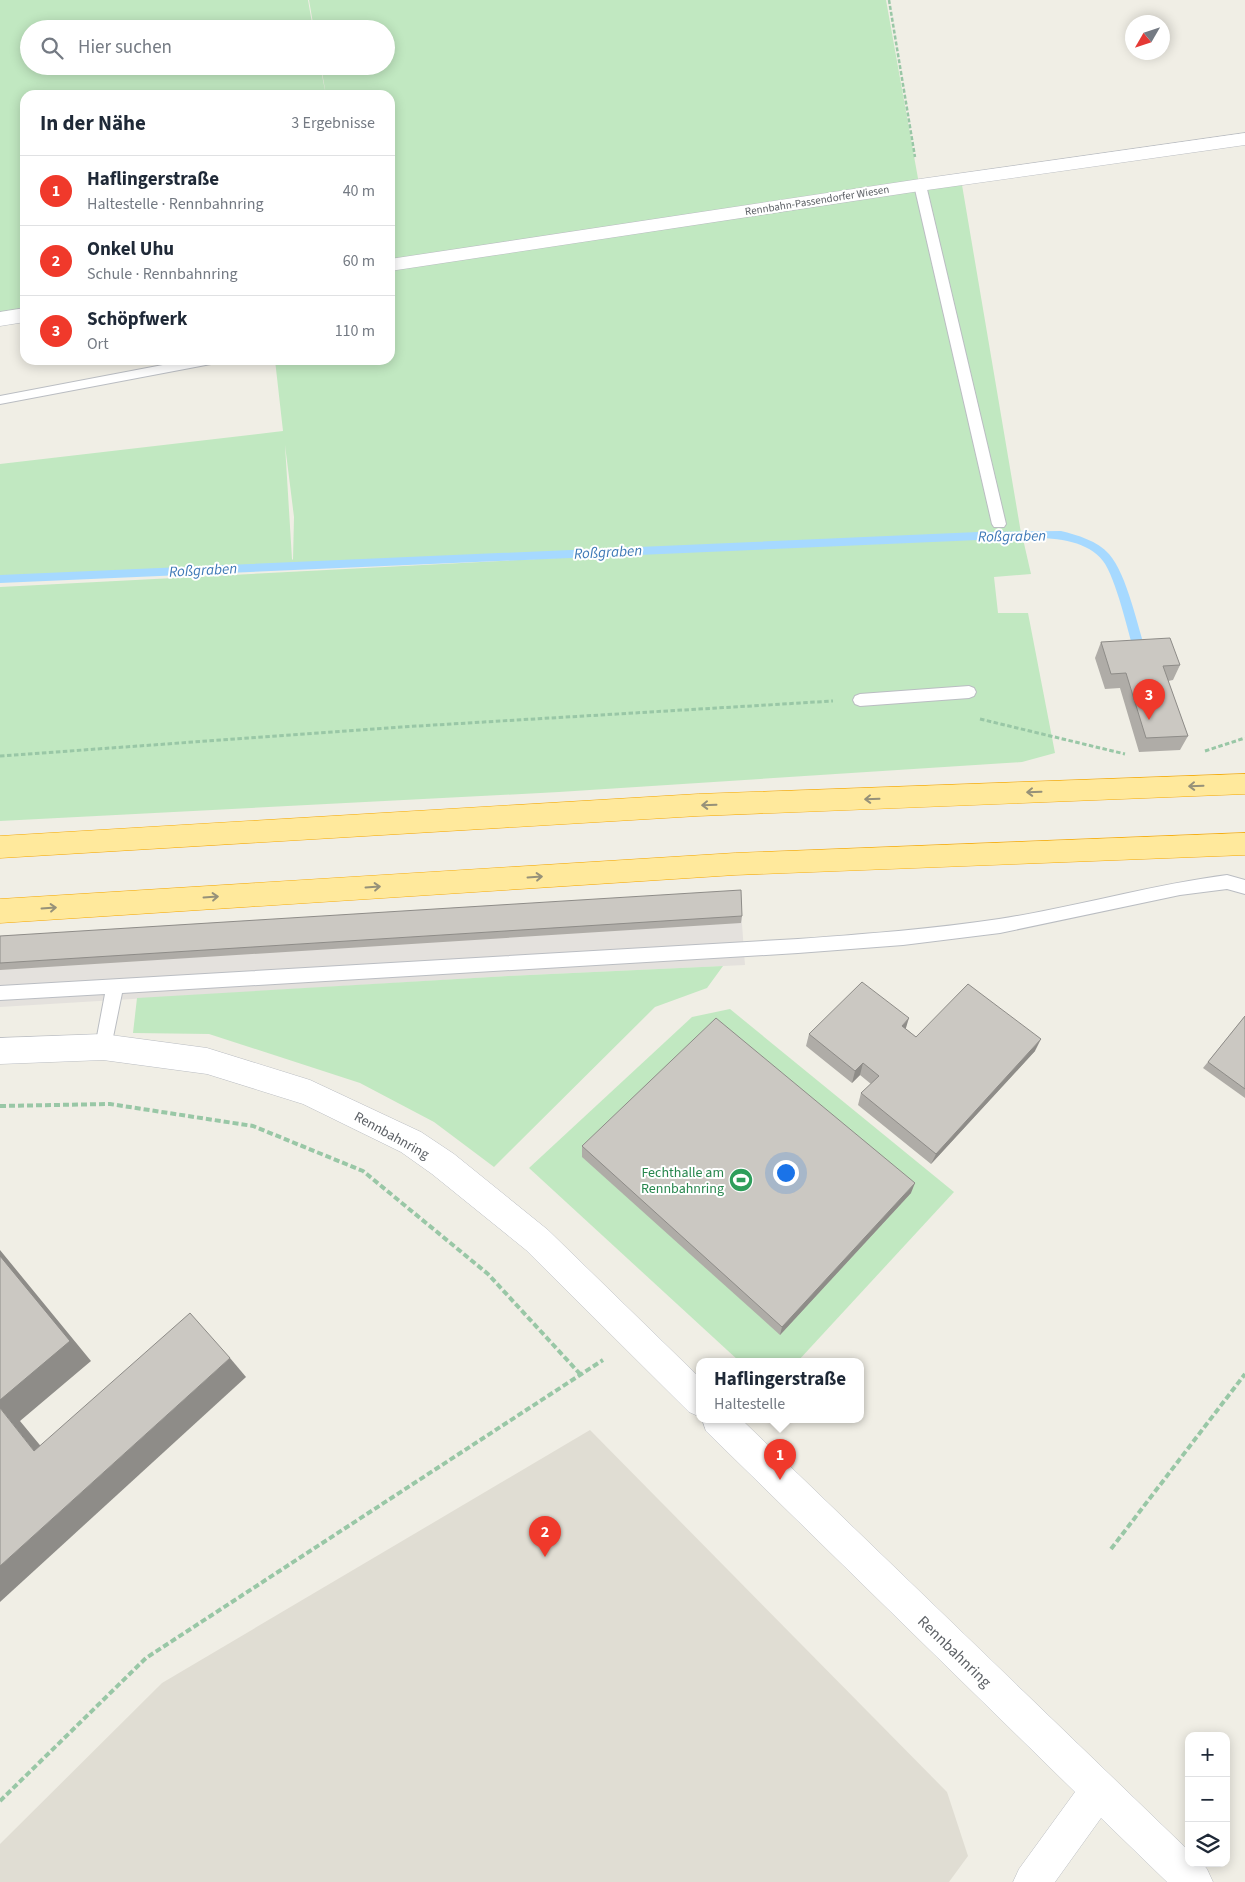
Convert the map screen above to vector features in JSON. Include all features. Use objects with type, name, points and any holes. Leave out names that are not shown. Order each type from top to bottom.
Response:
[{"type":"highway","points":[[0,847],[698,805],[1245,784]]},
{"type":"highway","points":[[0,911],[735,864],[1245,844]]},
{"type":"street","name":"Rennbahn-Passendorfer Wiesen","points":[[395,264],[920,185],[1245,139]]},
{"type":"street","points":[[0,319],[20,316]]},
{"type":"street","name":"Rennbahnring","points":[[0,1051],[103,1047],[207,1061],[301,1090],[411,1142],[443,1164],[537,1240],[696,1397]]},
{"type":"street","name":"Rennbahnring","points":[[722,1423],[1194,1882]]},
{"type":"street","points":[[1032,1882],[1100,1790]]},
{"type":"lane","points":[[920,185],[999,524]]},
{"type":"lane","points":[[0,400],[185,365]]},
{"type":"lane","points":[[860,700],[969,692]]},
{"type":"lane","points":[[0,993],[788,947],[903,938],[1000,926],[1180,888],[1227,882],[1245,886]]},
{"type":"lane","points":[[103,1047],[115,987]]},
{"type":"path","points":[[889,0],[920,185]]},
{"type":"path","points":[[0,756],[401,727],[860,700]]},
{"type":"path","points":[[972,717],[1071,739],[1132,756]]},
{"type":"path","points":[[1204,751],[1245,738]]},
{"type":"path","points":[[0,1106],[110,1104],[254,1126],[363,1171],[488,1274],[581,1375]]},
{"type":"path","points":[[0,1801],[146,1658],[637,1338]]},
{"type":"path","points":[[1110,1549],[1245,1374]]},
{"type":"shaded area","points":[[740,897],[745,965],[508,976],[0,1007],[0,943]]},
{"type":"shaded area","points":[[590,1430],[947,1792],[968,1856],[949,1882],[0,1882],[0,1844],[162,1683]]},
{"type":"green space","points":[[0,0],[308,0],[311,20],[20,20],[20,75],[322,75],[325,90],[20,90],[20,314],[0,317]]},
{"type":"green space","points":[[309,0],[886,0],[919,184],[395,262],[395,90],[325,90],[323,75],[395,75],[395,20],[312,20]]},
{"type":"green space","points":[[961,179],[1021,533],[0,580],[0,464],[283,431],[276,365],[395,365],[395,264]],"holes":[[[285,445],[294,517],[292,559]]]},
{"type":"green space","points":[[978,536],[1023,539],[1031,574],[994,577],[998,613],[1028,613],[1055,753],[1022,762],[559,792],[0,821],[0,587]]},
{"type":"green space","points":[[723,966],[707,988],[655,1007],[494,1167],[434,1122],[360,1083],[209,1034],[133,1033],[137,998],[508,976]]},
{"type":"green space","name":"Fechthalle am Rennbahnring","points":[[730,1009],[954,1192],[801,1358],[736,1358],[529,1168],[692,1017]]},
{"type":"building","points":[[1170,638],[1180,665],[1163,666],[1188,736],[1146,738],[1126,673],[1111,674],[1101,642]]},
{"type":"building","points":[[741,890],[742,916],[0,963],[0,936]]},
{"type":"building","points":[[862,982],[909,1018],[902,1026],[916,1037],[968,984],[1041,1039],[936,1154],[861,1093],[879,1076],[863,1063],[855,1071],[809,1034]]},
{"type":"building","points":[[1245,1016],[1245,1089],[1208,1062]]},
{"type":"building","name":"Fechthalle am Rennbahnring","points":[[716,1018],[915,1183],[782,1327],[582,1146]]},
{"type":"building","points":[[0,1256],[70,1341],[0,1400]]},
{"type":"building","points":[[190,1313],[230,1358],[0,1566],[0,1408],[34,1451]]},
{"type":"waterway","name":"Roßgraben","points":[[0,579],[978,536],[1061,535],[1085,543],[1106,557],[1115,574],[1141,655]]},
{"type":"place","name":"Schöpfwerk","points":[[1149,720]]},
{"type":"place","name":"Fechthalle am Rennbahnring","points":[[741,1180]]},
{"type":"place","name":"Haflingerstraße","points":[[780,1480]]},
{"type":"place","name":"Onkel Uhu","points":[[545,1557]]}]
